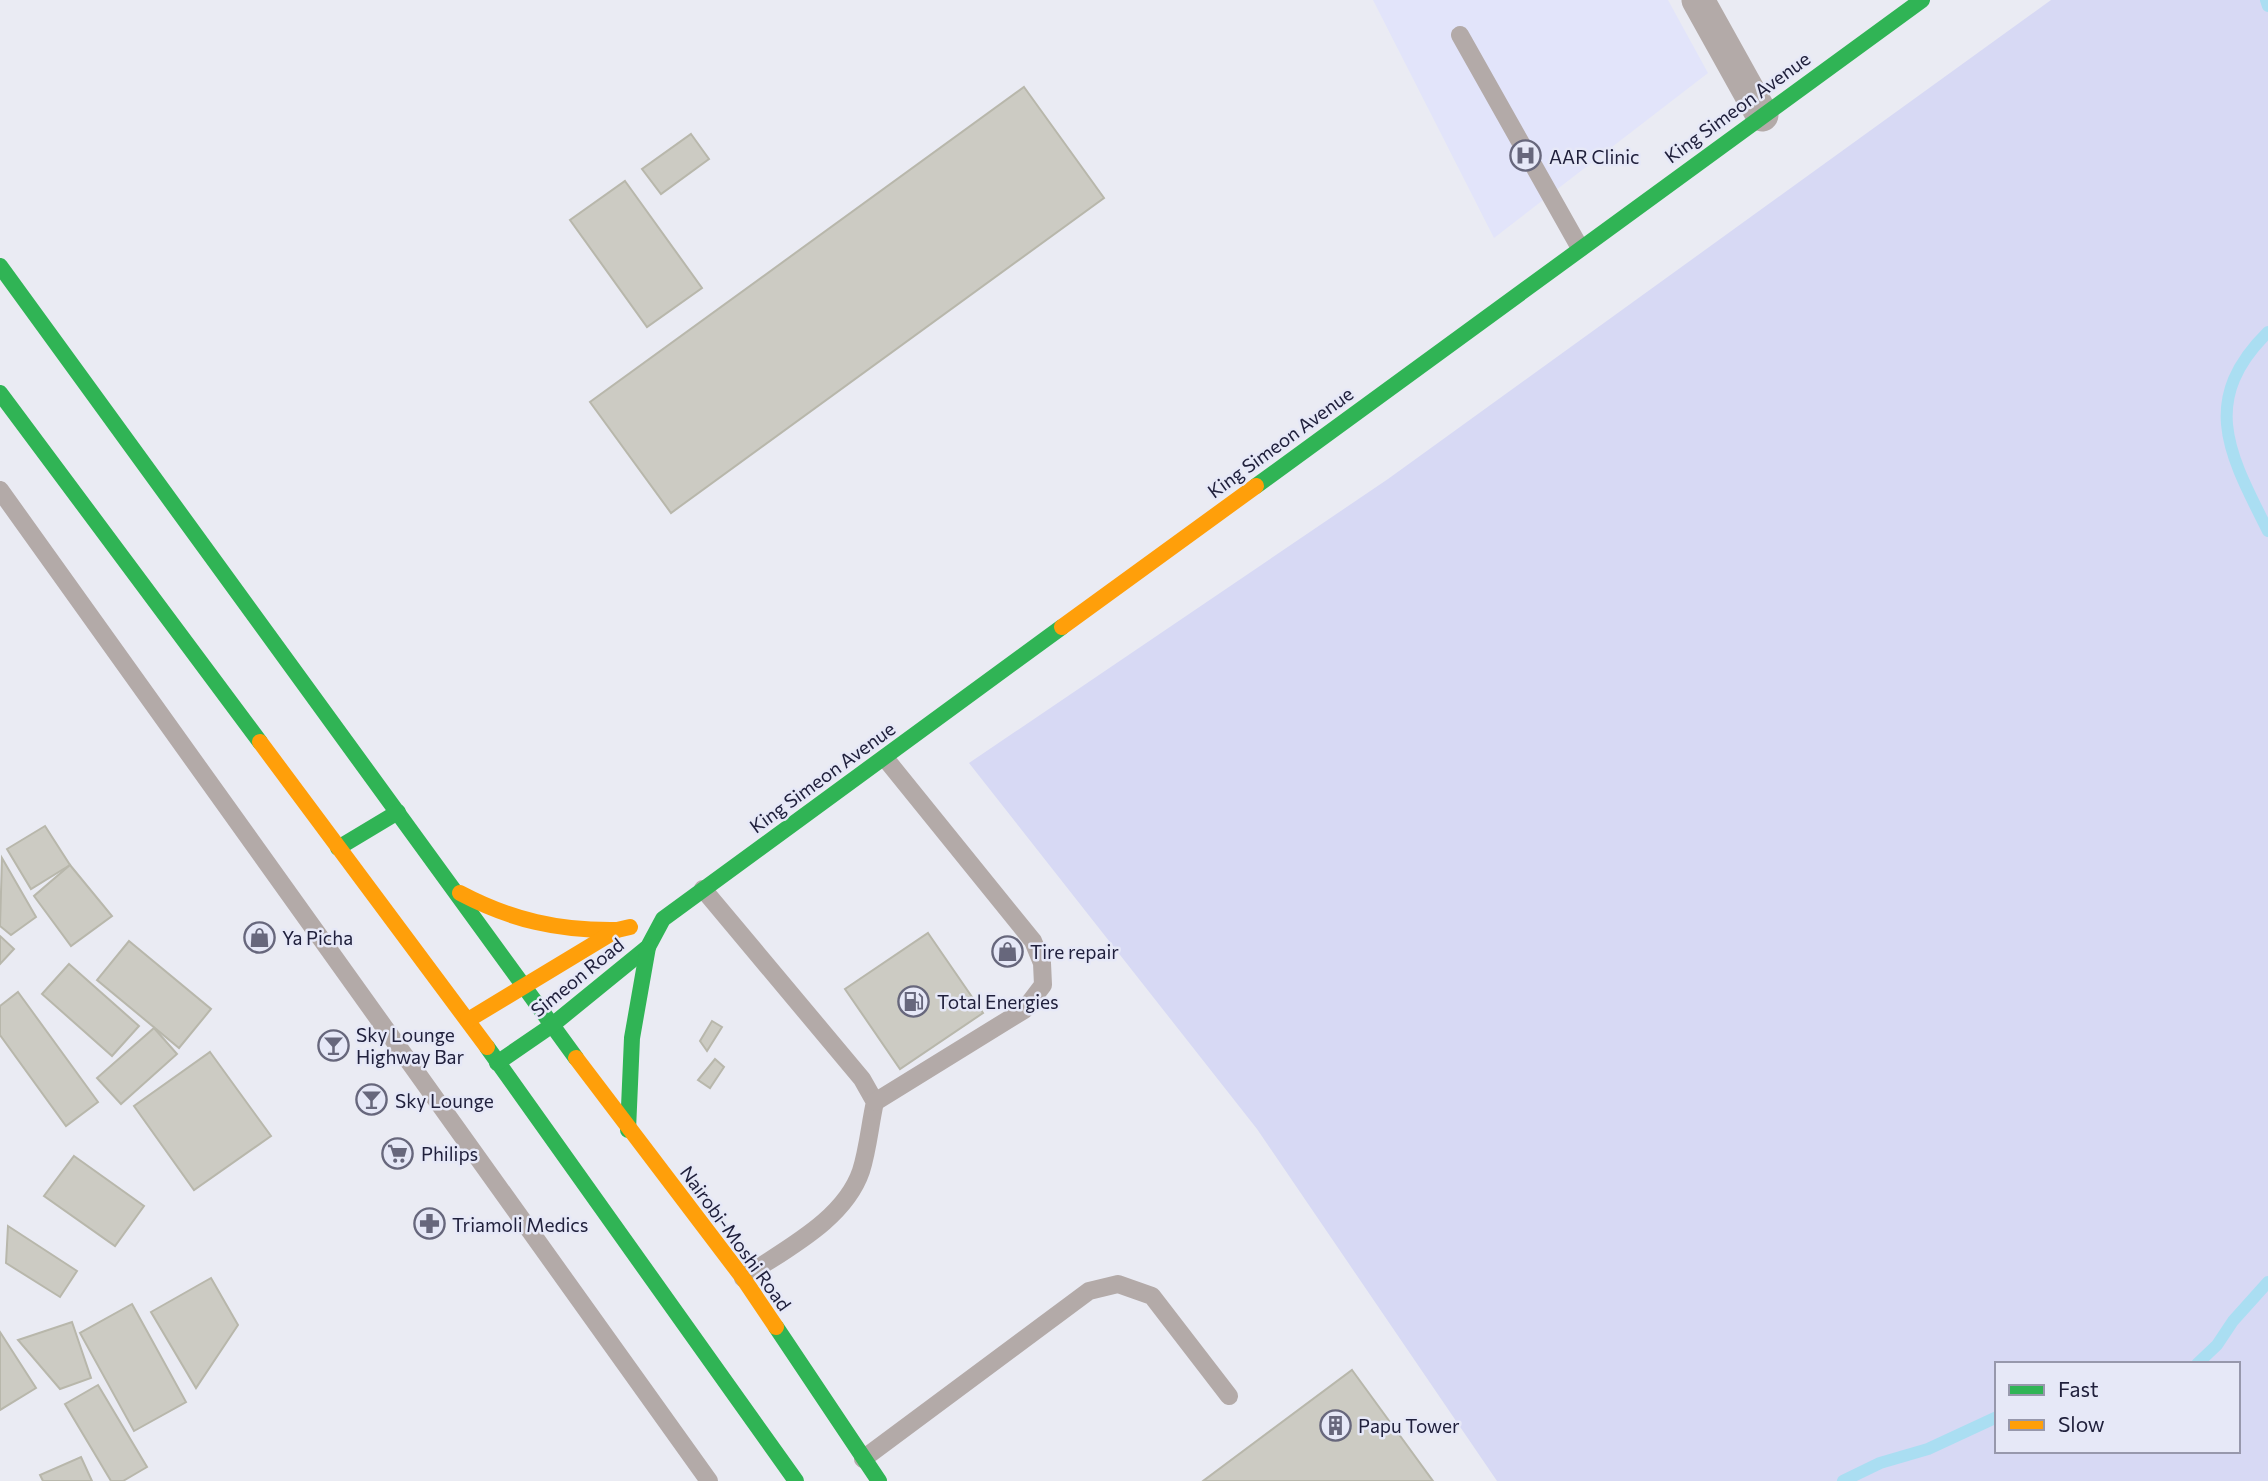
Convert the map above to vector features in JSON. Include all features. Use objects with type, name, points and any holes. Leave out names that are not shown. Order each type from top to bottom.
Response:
[{"type":"main road","name":"King Simeon Avenue","points":[[663,919],[1922,0]]},
{"type":"main road","name":"Nairobi-Moshi Road","points":[[0,266],[455,890],[551,1026],[743,1278],[879,1481]]},
{"type":"main road","points":[[0,393],[468,1020],[796,1481]]},
{"type":"main road","points":[[338,848],[398,812]]},
{"type":"main road","points":[[455,890],[484,906],[531,925],[574,932],[617,930]]},
{"type":"main road","name":"Simeon Road","points":[[468,1020],[617,930],[663,919]]},
{"type":"main road","name":"Simeon Road","points":[[498,1063],[551,1026],[648,947],[663,919]]},
{"type":"main road","points":[[628,1130],[626,1089],[636,995],[648,947]]},
{"type":"street","points":[[1698,0],[1762,115]]},
{"type":"lane","points":[[1460,35],[1580,248]]},
{"type":"lane","points":[[0,490],[709,1481]]},
{"type":"lane","points":[[875,1102],[1024,1010],[1043,985],[1042,963],[1033,941],[885,758]]},
{"type":"lane","points":[[703,889],[862,1079],[875,1102],[860,1172],[843,1202],[823,1222],[743,1278]]},
{"type":"lane","points":[[863,1459],[1089,1291],[1118,1284],[1152,1296],[1229,1396]]},
{"type":"shaded area","name":"AAR Clinic","points":[[1373,0],[1668,0],[1708,73],[1494,238]]},
{"type":"shaded area","points":[[2051,0],[2268,0],[2268,1481],[1497,1481],[1257,1129],[969,763],[1388,479]]},
{"type":"building","points":[[1024,87],[1104,198],[671,513],[590,402]]},
{"type":"building","points":[[691,134],[709,159],[661,194],[642,169]]},
{"type":"building","points":[[625,181],[702,288],[647,327],[570,220]]},
{"type":"building","points":[[45,826],[70,865],[31,889],[7,849]]},
{"type":"building","points":[[2,858],[36,917],[11,935],[0,926]]},
{"type":"building","points":[[70,865],[112,916],[71,946],[34,896]]},
{"type":"building","name":"Total Energies","points":[[928,933],[983,1013],[900,1069],[845,989]]},
{"type":"building","points":[[0,936],[14,949],[0,964]]},
{"type":"building","points":[[129,941],[211,1009],[179,1048],[97,980]]},
{"type":"building","points":[[69,964],[139,1026],[112,1056],[42,994]]},
{"type":"building","points":[[18,992],[98,1102],[66,1126],[0,1035],[0,1006]]},
{"type":"building","points":[[712,1021],[722,1027],[707,1051],[700,1041]]},
{"type":"building","points":[[154,1028],[177,1054],[121,1104],[97,1078]]},
{"type":"building","points":[[210,1052],[271,1136],[194,1190],[134,1106]]},
{"type":"building","points":[[715,1059],[724,1067],[710,1088],[698,1080]]},
{"type":"building","points":[[74,1156],[144,1206],[115,1246],[44,1196]]},
{"type":"building","points":[[8,1226],[77,1271],[60,1297],[6,1263]]},
{"type":"building","points":[[211,1278],[238,1325],[196,1388],[151,1312]]},
{"type":"building","points":[[132,1304],[186,1402],[134,1431],[80,1333]]},
{"type":"building","points":[[72,1322],[91,1378],[60,1389],[18,1340]]},
{"type":"building","points":[[0,1332],[36,1388],[0,1410]]},
{"type":"building","name":"Papu Tower","points":[[1352,1370],[1433,1481],[1203,1481]]},
{"type":"building","points":[[98,1385],[147,1467],[123,1481],[111,1481],[65,1404]]},
{"type":"building","points":[[81,1457],[92,1481],[43,1481],[40,1475]]},
{"type":"waterway","points":[[2266,0],[2268,6]]},
{"type":"waterway","points":[[2268,332],[2246,357],[2233,382],[2227,405],[2233,453],[2268,531]]},
{"type":"waterway","points":[[2199,1362],[2217,1345],[2233,1321],[2268,1282]]},
{"type":"waterway","points":[[1843,1481],[1880,1463],[1928,1449],[1995,1418]]},
{"type":"traffic: fast","points":[[1256,486],[1922,0]]},
{"type":"traffic: fast","points":[[0,266],[576,1058]]},
{"type":"traffic: fast","points":[[0,393],[260,742]]},
{"type":"traffic: fast","points":[[497,1063],[551,1026],[648,947],[663,919],[1062,627]]},
{"type":"traffic: fast","points":[[338,848],[398,812]]},
{"type":"traffic: fast","points":[[628,1130],[632,1038],[648,947]]},
{"type":"traffic: fast","points":[[487,1047],[796,1481]]},
{"type":"traffic: fast","points":[[776,1327],[879,1481]]},
{"type":"traffic: slow","points":[[1062,627],[1256,486]]},
{"type":"traffic: slow","points":[[260,742],[487,1047]]},
{"type":"traffic: slow","points":[[460,893],[498,910],[536,922],[575,928],[617,930]]},
{"type":"traffic: slow","points":[[468,1020],[617,930],[630,927]]},
{"type":"traffic: slow","points":[[576,1058],[743,1278],[776,1327]]},
{"type":"place","name":"AAR Clinic","points":[[1526,156]]},
{"type":"place","name":"Ya Picha","points":[[259,937]]},
{"type":"place","name":"Tire repair","points":[[1007,951]]},
{"type":"place","name":"Total Energies","points":[[914,1001]]},
{"type":"place","name":"Sky Lounge Highway Bar","points":[[333,1045]]},
{"type":"place","name":"Sky Lounge","points":[[372,1100]]},
{"type":"place","name":"Philips","points":[[398,1153]]},
{"type":"place","name":"Triamoli Medics","points":[[429,1224]]},
{"type":"place","name":"Papu Tower","points":[[1335,1425]]}]
